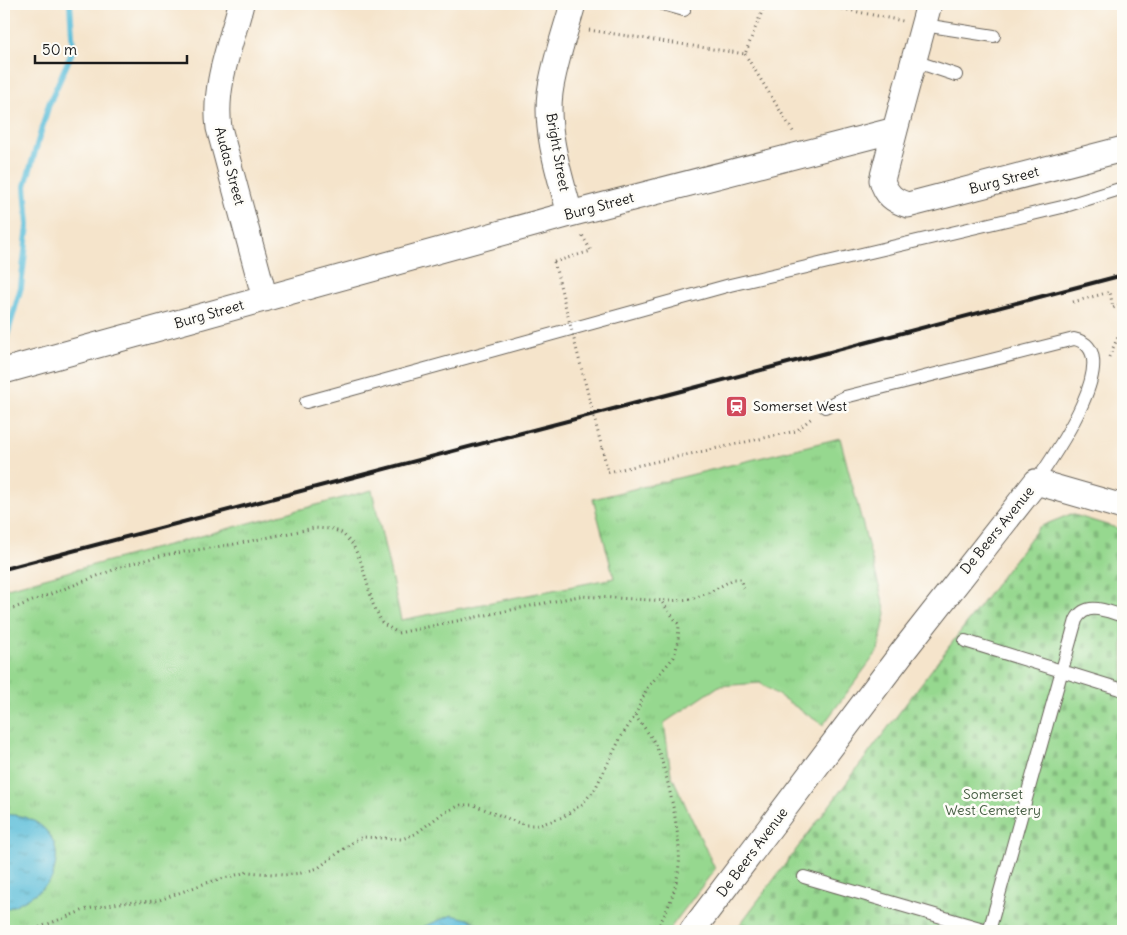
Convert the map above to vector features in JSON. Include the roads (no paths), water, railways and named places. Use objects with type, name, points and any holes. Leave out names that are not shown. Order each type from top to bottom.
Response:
[{"type":"street","name":"Audas Street","points":[[241,4],[219,88],[217,115],[266,298]]},
{"type":"street","points":[[895,130],[926,14]]},
{"type":"street","name":"Bright Street","points":[[570,15],[554,72],[549,109],[560,175],[570,214]]},
{"type":"street","name":"Burg Street","points":[[4,371],[570,214],[895,130],[882,180],[884,187],[893,199],[908,205],[1123,149]]},
{"type":"street","points":[[1036,482],[1123,507]]},
{"type":"street","name":"De Beers Avenue","points":[[692,931],[904,650],[1036,482]]},
{"type":"lane","points":[[663,4],[684,10]]},
{"type":"lane","points":[[926,14],[994,36]]},
{"type":"lane","points":[[914,61],[956,75]]},
{"type":"lane","points":[[306,402],[730,285],[1062,207],[1123,188]]},
{"type":"lane","name":"De Beers Avenue","points":[[825,407],[845,397],[1074,339],[1094,344],[1102,352],[1106,363],[1099,391],[1036,482]]},
{"type":"lane","points":[[804,877],[990,931],[1061,671],[1079,614],[1094,608],[1123,616]]},
{"type":"lane","points":[[965,641],[1123,690]]},
{"type":"water","points":[[4,815],[26,817],[44,828],[55,845],[56,855],[54,872],[50,881],[28,898],[4,910]]},
{"type":"water","points":[[452,915],[468,919],[483,927],[509,931],[413,931]]},
{"type":"waterway","points":[[4,346],[21,287],[28,225],[25,186],[49,104],[73,50],[70,4]]},
{"type":"railway","points":[[4,569],[1123,275]]},
{"type":"place","name":"Somerset West","points":[[737,406]]},
{"type":"park label","name":"Somerset West Cemetery","points":[[993,802]]}]
